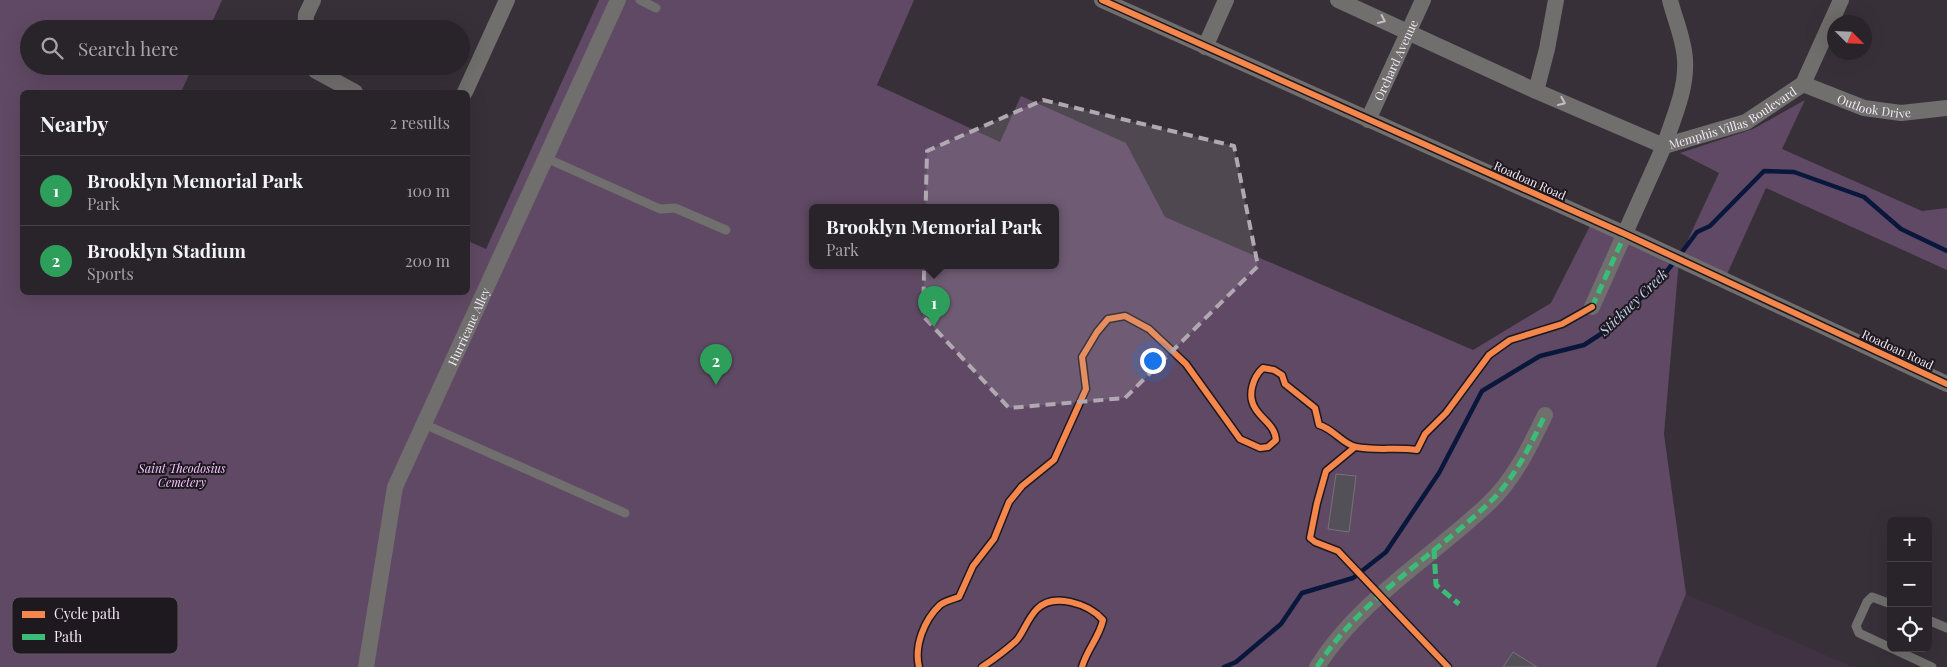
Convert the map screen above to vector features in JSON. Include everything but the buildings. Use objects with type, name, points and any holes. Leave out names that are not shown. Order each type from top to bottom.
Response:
[{"type":"street","points":[[306,20],[313,0]]},
{"type":"street","points":[[466,90],[507,0]]},
{"type":"street","name":"Hurricane Alley","points":[[366,667],[395,487],[618,0]]},
{"type":"street","name":"Roadoan Road","points":[[1102,0],[1205,48],[1625,234],[1947,384]]},
{"type":"street","points":[[1205,48],[1226,0]]},
{"type":"street","points":[[1338,0],[1536,91],[1664,146],[1682,91],[1686,60],[1680,30],[1670,0]]},
{"type":"street","name":"Orchard Avenue","points":[[1368,120],[1422,0]]},
{"type":"street","points":[[1536,91],[1547,49],[1556,0]]},
{"type":"street","name":"Memphis Villas Boulevard","points":[[1592,308],[1664,146],[1746,122],[1803,84],[1841,0]]},
{"type":"street","points":[[323,75],[351,90]]},
{"type":"street","name":"Outlook Drive","points":[[1803,84],[1864,108],[1901,113],[1947,108]]},
{"type":"street","points":[[1317,667],[1327,651],[1392,584],[1489,504],[1514,474],[1545,415]]},
{"type":"lane","points":[[640,0],[656,8]]},
{"type":"lane","points":[[546,158],[660,210],[675,208],[726,230]]},
{"type":"lane","points":[[424,424],[625,513]]},
{"type":"lane","points":[[1887,603],[1872,597],[1867,602],[1856,626],[1859,634],[1932,667]]},
{"type":"lane","points":[[1932,622],[1947,628]]},
{"type":"highlighted area","points":[[1043,100],[1234,146],[1258,266],[1125,398],[1009,408],[923,316],[927,151]]},
{"type":"shaded area","points":[[1686,594],[1853,667],[1656,667]]},
{"type":"green space","name":"Saint Theodosius Cemetery","points":[[0,0],[222,0],[213,20],[20,20],[20,75],[189,75],[182,90],[20,90],[20,295],[470,295],[470,242],[486,249],[599,0],[914,0],[877,85],[1000,142],[1021,96],[1126,143],[1165,217],[1473,350],[1551,303],[1593,220],[1679,259],[1719,173],[1680,153],[1753,129],[1805,100],[1782,149],[1922,211],[1947,208],[1947,270],[1766,188],[1724,281],[1679,260],[1664,434],[1686,594],[1656,667],[0,667]]},
{"type":"waterway","name":"Stickney Creek","points":[[1679,256],[1697,232],[1710,226],[1764,171],[1794,172],[1864,197],[1901,229],[1947,251]]},
{"type":"waterway","name":"Stickney Creek","points":[[1224,667],[1236,662],[1281,624],[1302,593],[1353,578],[1386,552],[1439,473],[1482,391],[1540,356],[1584,345],[1607,330],[1659,281],[1674,262]]},
{"type":"marked path","points":[[1592,307],[1625,234]]},
{"type":"marked path","points":[[1317,667],[1354,620],[1397,580],[1466,524],[1497,495],[1521,462],[1545,415]]},
{"type":"marked path","points":[[1434,549],[1436,585],[1459,604]]},
{"type":"cycle path","points":[[1102,0],[1625,234],[1947,384]]},
{"type":"cycle path","points":[[919,667],[919,642],[929,618],[940,605],[959,597],[973,566],[994,539],[1009,502],[1022,486],[1054,460],[1086,389],[1082,357],[1097,332],[1108,319],[1125,316],[1149,329],[1186,364],[1240,439],[1260,448],[1268,447],[1276,440],[1271,426],[1255,408],[1251,398],[1254,381],[1263,368],[1274,370],[1282,375],[1285,384],[1315,408],[1319,425],[1351,445],[1371,449],[1417,450],[1425,434],[1446,413],[1489,355],[1510,340],[1562,324],[1592,307]]},
{"type":"cycle path","points":[[1355,447],[1326,471],[1310,538],[1315,542],[1338,551],[1448,667]]},
{"type":"cycle path","points":[[982,667],[1016,641],[1037,609],[1053,601],[1071,602],[1080,605],[1097,614],[1103,620],[1082,667]]},
{"type":"place","name":"Brooklyn Memorial Park","points":[[934,327]]},
{"type":"place","name":"Brooklyn Stadium","points":[[716,385]]}]
